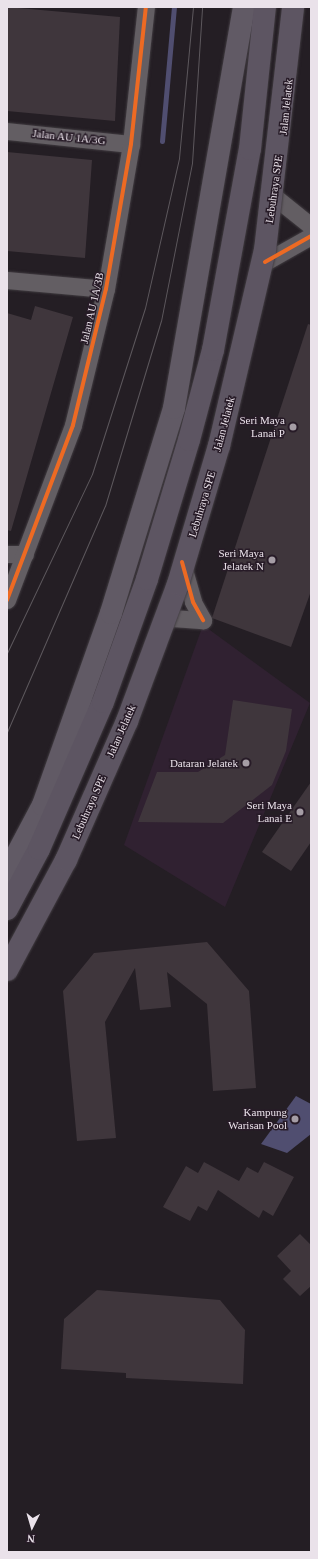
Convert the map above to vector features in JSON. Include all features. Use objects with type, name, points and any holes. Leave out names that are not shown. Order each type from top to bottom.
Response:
[{"type":"highway","points":[[7,909],[39,849],[103,702],[147,579],[189,440],[213,350],[250,149],[265,7]]},
{"type":"highway","name":"Lebuhraya SPE","points":[[7,970],[66,860],[127,721],[178,584],[219,446],[266,250],[293,7]]},
{"type":"main road","points":[[7,873],[43,805],[111,613],[174,408],[244,7]]},
{"type":"main road","name":"Jalan Jelatek","points":[[7,973],[70,845],[147,672],[212,468],[265,262],[276,198],[296,7]]},
{"type":"street","name":"Jalan AU 1A/3B","points":[[7,600],[73,425],[106,289],[131,144],[147,7]]},
{"type":"street","name":"Jalan AU 1A/3G","points":[[7,131],[131,144]]},
{"type":"street","points":[[276,198],[311,226]]},
{"type":"street","points":[[265,262],[311,236]]},
{"type":"street","points":[[7,280],[106,289]]},
{"type":"street","points":[[7,554],[25,554]]},
{"type":"street","points":[[164,622],[172,618],[203,620],[193,602],[182,562]]},
{"type":"shaded area","name":"Dataran Jelatek","points":[[203,625],[310,703],[225,907],[124,845]]},
{"type":"shaded area","name":"Kampung Warisan Pool","points":[[296,1096],[311,1104],[311,1134],[287,1153],[261,1144]]},
{"type":"building","points":[[7,7],[120,17],[115,121],[7,111]]},
{"type":"building","points":[[7,152],[92,160],[85,258],[7,251]]},
{"type":"building","points":[[35,306],[73,317],[11,531],[7,530],[7,313],[31,320]]},
{"type":"building","points":[[308,324],[311,325],[311,591],[291,647],[212,618]]},
{"type":"building","name":"Dataran Jelatek","points":[[233,700],[292,709],[286,751],[272,785],[223,823],[138,822],[157,772],[198,772],[225,755]]},
{"type":"building","name":"Seri Maya Lanai E","points":[[311,782],[311,842],[291,871],[262,852]]},
{"type":"building","points":[[207,942],[249,991],[256,1088],[213,1091],[207,1004],[167,972],[171,1007],[140,1010],[135,968],[105,1022],[116,1138],[77,1141],[63,991],[94,953]]},
{"type":"building","points":[[204,1162],[239,1181],[247,1167],[258,1173],[264,1162],[294,1177],[273,1216],[263,1210],[259,1218],[218,1190],[207,1211],[198,1206],[190,1221],[163,1207],[186,1166],[198,1173]]},
{"type":"building","points":[[300,1234],[311,1245],[311,1286],[300,1296],[283,1279],[291,1271],[277,1256]]},
{"type":"building","points":[[97,1290],[220,1300],[245,1330],[243,1384],[126,1378],[126,1373],[61,1369],[64,1319]]},
{"type":"waterway","points":[[162,141],[174,7]]},
{"type":"tram line","points":[[7,653],[92,474],[145,308],[179,158],[193,7]]},
{"type":"tram line","points":[[7,732],[105,506],[161,321],[192,163],[202,7]]},
{"type":"cycle path","points":[[7,600],[73,425],[106,289],[131,144],[146,7]]},
{"type":"cycle path","points":[[265,262],[311,236]]},
{"type":"cycle path","points":[[182,562],[193,602],[203,620]]},
{"type":"place","name":"Seri Maya Lanai P","points":[[293,427]]},
{"type":"place","name":"Seri Maya Jelatek N","points":[[272,560]]},
{"type":"place","name":"Dataran Jelatek","points":[[246,763]]},
{"type":"place","name":"Seri Maya Lanai E","points":[[300,812]]},
{"type":"place","name":"Kampung Warisan Pool","points":[[295,1119]]}]
